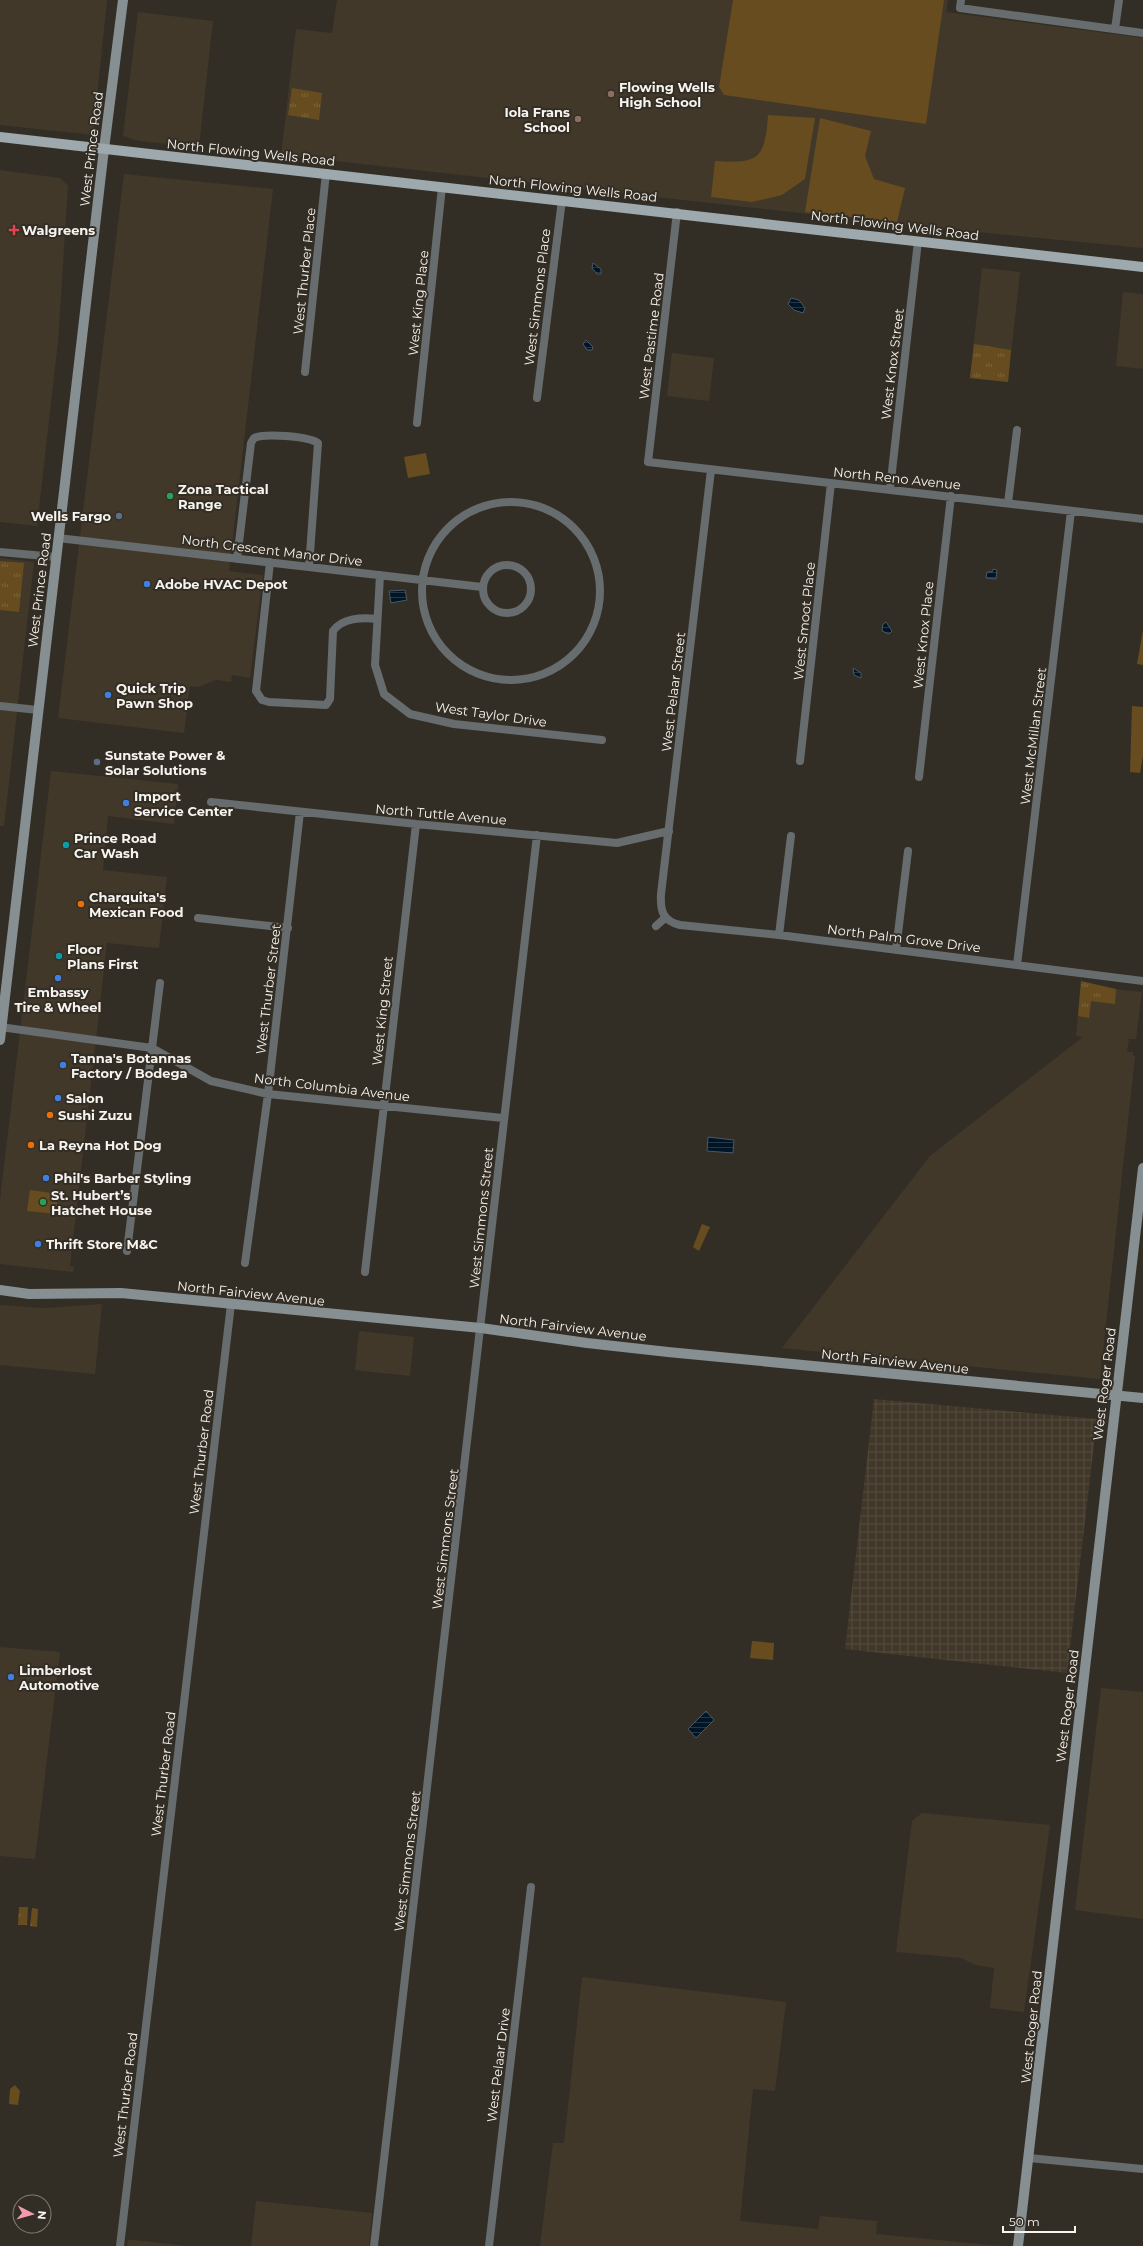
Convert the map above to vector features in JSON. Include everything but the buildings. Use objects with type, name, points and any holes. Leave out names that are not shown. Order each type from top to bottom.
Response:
[{"type":"main road","name":"North Flowing Wells Road","points":[[0,137],[677,212],[1143,267]]},
{"type":"street","name":"West Prince Road","points":[[0,1040],[104,149],[123,0]]},
{"type":"street","points":[[1115,29],[1119,0]]},
{"type":"street","points":[[960,4],[1143,33]]},
{"type":"street","name":"West Thurber Place","points":[[305,372],[326,173]]},
{"type":"street","name":"West King Place","points":[[417,423],[442,187]]},
{"type":"street","name":"West Simmons Place","points":[[537,398],[562,200]]},
{"type":"street","name":"West Pastime Road","points":[[648,462],[677,212]]},
{"type":"street","name":"West Knox Street","points":[[890,489],[918,241]]},
{"type":"street","points":[[1008,503],[1017,430]]},
{"type":"street","points":[[237,559],[252,443],[254,438],[262,435],[285,436],[313,440],[318,443],[309,566]]},
{"type":"street","name":"North Reno Avenue","points":[[648,462],[1143,519]]},
{"type":"street","name":"West Pelaar Street","points":[[665,917],[660,903],[711,470]]},
{"type":"street","name":"West Smoot Place","points":[[800,761],[831,483]]},
{"type":"street","name":"West Knox Place","points":[[919,777],[951,496]]},
{"type":"street","points":[[503,502],[521,502],[546,508],[571,524],[579,532],[588,545],[597,564],[601,595],[595,622],[581,647],[562,664],[534,677],[512,680],[483,676],[462,667],[448,655],[432,635],[424,609],[422,581],[429,559],[439,539],[457,521],[480,508],[503,502]]},
{"type":"street","name":"West McMillan Street","points":[[1016,965],[1071,511]]},
{"type":"street","name":"North Crescent Manor Drive","points":[[58,538],[482,587]]},
{"type":"street","points":[[0,552],[56,557]]},
{"type":"street","points":[[270,562],[256,691],[262,700],[270,702],[326,705],[330,699],[333,631],[337,625],[346,621],[367,618],[376,619]]},
{"type":"street","points":[[506,565],[520,568],[529,579],[531,593],[524,606],[511,613],[503,614],[496,612],[486,601],[482,587],[484,580],[493,569],[506,565]]},
{"type":"street","name":"West Taylor Drive","points":[[380,575],[376,619],[375,665],[384,694],[410,714],[454,724],[602,740]]},
{"type":"street","points":[[0,706],[38,710]]},
{"type":"street","name":"North Tuttle Avenue","points":[[211,802],[416,824],[616,843],[669,832]]},
{"type":"street","name":"West Thurber Street","points":[[245,1263],[268,1094],[300,812]]},
{"type":"street","name":"West King Street","points":[[365,1272],[416,824]]},
{"type":"street","name":"West Simmons Street","points":[[374,2246],[481,1328],[503,1118],[537,835]]},
{"type":"street","points":[[779,935],[790,836]]},
{"type":"street","points":[[896,950],[908,850]]},
{"type":"street","points":[[656,926],[665,917]]},
{"type":"street","name":"North Palm Grove Drive","points":[[665,917],[670,922],[680,925],[779,935],[1143,981]]},
{"type":"street","points":[[198,918],[288,928]]},
{"type":"street","points":[[127,1251],[160,983]]},
{"type":"street","name":"North Columbia Avenue","points":[[1,1027],[152,1048],[211,1081],[268,1094],[503,1118]]},
{"type":"street","name":"West Roger Road","points":[[1018,2246],[1115,1396],[1143,1168]]},
{"type":"street","name":"North Fairview Avenue","points":[[0,1290],[29,1294],[121,1293],[481,1328],[587,1343],[668,1352],[1143,1398]]},
{"type":"street","name":"West Thurber Road","points":[[120,2246],[230,1304]]},
{"type":"street","name":"West Pelaar Drive","points":[[489,2246],[531,1887]]},
{"type":"street","points":[[1029,2158],[1143,2169]]},
{"type":"shaded area","points":[[0,0],[107,0],[93,135],[0,125]]},
{"type":"shaded area","name":"Flowing Wells High School","points":[[337,0],[948,0],[946,12],[1143,38],[1143,248],[916,226],[281,155],[296,29],[332,33]]},
{"type":"shaded area","points":[[138,12],[213,21],[199,147],[138,141],[123,136]]},
{"type":"shaded area","points":[[0,170],[60,178],[68,186],[58,341],[37,526],[0,522]]},
{"type":"shaded area","points":[[124,174],[273,189],[229,571],[263,575],[250,678],[232,675],[231,682],[216,680],[198,687],[190,686],[184,733],[58,718]]},
{"type":"shaded area","points":[[982,268],[1020,272],[1008,382],[970,378]]},
{"type":"shaded area","points":[[1123,292],[1143,294],[1143,369],[1116,366]]},
{"type":"shaded area","points":[[672,353],[714,358],[709,401],[667,396]]},
{"type":"shaded area","points":[[0,558],[34,562],[4,826],[0,826]]},
{"type":"shaded area","points":[[51,771],[178,784],[174,824],[108,816],[103,870],[167,877],[159,948],[107,943],[70,1266],[74,1267],[73,1272],[0,1264],[0,1200]]},
{"type":"shaded area","points":[[1081,981],[1105,988],[1142,992],[1136,1039],[1129,1039],[1127,1052],[1133,1052],[1133,1056],[1135,1056],[1100,1379],[782,1348],[930,1156],[1083,1037],[1076,1036]]},
{"type":"shaded area","points":[[102,1304],[95,1374],[0,1365],[0,1305],[45,1308]]},
{"type":"shaded area","points":[[359,1331],[414,1337],[410,1376],[355,1370]]},
{"type":"shaded area","points":[[874,1399],[1097,1419],[1067,1673],[845,1649]]},
{"type":"shaded area","points":[[0,1647],[60,1652],[35,1859],[0,1856]]},
{"type":"shaded area","points":[[1101,1688],[1143,1692],[1143,1919],[1075,1910]]},
{"type":"shaded area","points":[[922,1813],[1050,1825],[1024,2012],[990,2008],[994,1968],[976,1965],[961,1958],[896,1952],[912,1821]]},
{"type":"shaded area","points":[[582,1977],[786,2002],[775,2091],[753,2089],[740,2221],[818,2229],[820,2216],[877,2221],[876,2234],[1000,2246],[540,2246],[553,2143],[564,2143]]},
{"type":"shaded area","points":[[256,2201],[372,2213],[369,2246],[251,2246]]},
{"type":"shaded area","points":[[128,2240],[134,2240],[187,2246],[127,2246]]},
{"type":"green space","points":[[733,0],[944,0],[926,124],[724,95],[719,87]]},
{"type":"green space","points":[[292,88],[322,93],[319,120],[288,115]]},
{"type":"green space","points":[[768,115],[815,118],[805,179],[782,195],[752,202],[711,197],[715,161],[730,162],[750,160],[756,156],[761,150],[764,142],[767,130]]},
{"type":"green space","points":[[820,118],[871,131],[865,156],[874,179],[905,188],[897,222],[805,212]]},
{"type":"green space","points":[[974,344],[1011,350],[1008,382],[970,378]]},
{"type":"green space","points":[[426,453],[430,474],[408,478],[404,457]]},
{"type":"green space","points":[[0,561],[24,563],[19,612],[0,610]]},
{"type":"green space","points":[[1143,630],[1143,665],[1137,664]]},
{"type":"green space","points":[[1132,706],[1143,707],[1143,756],[1140,773],[1130,772]]},
{"type":"green space","points":[[1081,981],[1116,989],[1115,1004],[1091,1001],[1089,1018],[1078,1016]]},
{"type":"green space","name":"St. Hubert’s Hatchet House","points":[[30,1190],[58,1194],[56,1214],[27,1211]]},
{"type":"green space","points":[[702,1224],[710,1227],[699,1251],[693,1247]]},
{"type":"green space","points":[[752,1641],[774,1643],[773,1660],[750,1658]]},
{"type":"green space","points":[[19,1907],[28,1907],[27,1925],[18,1925]]},
{"type":"green space","points":[[32,1908],[38,1909],[37,1927],[30,1926]]},
{"type":"green space","points":[[15,2085],[20,2091],[18,2105],[9,2104],[10,2089]]},
{"type":"water","points":[[593,263],[601,269],[601,274],[597,274],[592,268]]},
{"type":"water","points":[[791,298],[799,300],[805,308],[803,313],[794,310],[788,304]]},
{"type":"water","points":[[586,340],[593,347],[592,350],[587,350],[583,344]]},
{"type":"water","points":[[993,569],[997,570],[996,579],[986,578],[987,572],[992,572]]},
{"type":"water","points":[[405,590],[407,600],[391,603],[389,591]]},
{"type":"water","points":[[886,622],[892,631],[889,634],[882,631],[883,624]]},
{"type":"water","points":[[853,668],[861,673],[861,678],[854,675]]},
{"type":"water","points":[[708,1137],[734,1140],[733,1153],[707,1151]]},
{"type":"water","points":[[706,1711],[714,1720],[696,1738],[688,1729]]},
{"type":"place","name":"Flowing Wells High School","points":[[611,94]]},
{"type":"place","name":"Iola Frans School","points":[[578,119]]},
{"type":"place","name":"Walgreens","points":[[14,230]]},
{"type":"place","name":"Zona Tactical Range","points":[[170,496]]},
{"type":"place","name":"Wells Fargo","points":[[119,516]]},
{"type":"place","name":"Adobe HVAC Depot","points":[[147,584]]},
{"type":"place","name":"Quick Trip Pawn Shop","points":[[108,695]]},
{"type":"place","name":"Sunstate Power & Solar Solutions","points":[[97,762]]},
{"type":"place","name":"Import Service Center","points":[[126,803]]},
{"type":"place","name":"Prince Road Car Wash","points":[[66,845]]},
{"type":"place","name":"Charquita's Mexican Food","points":[[81,904]]},
{"type":"place","name":"Floor Plans First","points":[[59,956]]},
{"type":"place","name":"Embassy Tire & Wheel","points":[[58,978]]},
{"type":"place","name":"Tanna's Botannas Factory / Bodega","points":[[63,1065]]},
{"type":"place","name":"Salon","points":[[58,1098]]},
{"type":"place","name":"Sushi Zuzu","points":[[50,1115]]},
{"type":"place","name":"La Reyna Hot Dog","points":[[31,1145]]},
{"type":"place","name":"Phil's Barber Styling","points":[[46,1178]]},
{"type":"place","name":"St. Hubert’s Hatchet House","points":[[43,1202]]},
{"type":"place","name":"Thrift Store M&C","points":[[38,1244]]},
{"type":"place","name":"Limberlost Automotive","points":[[11,1677]]}]
